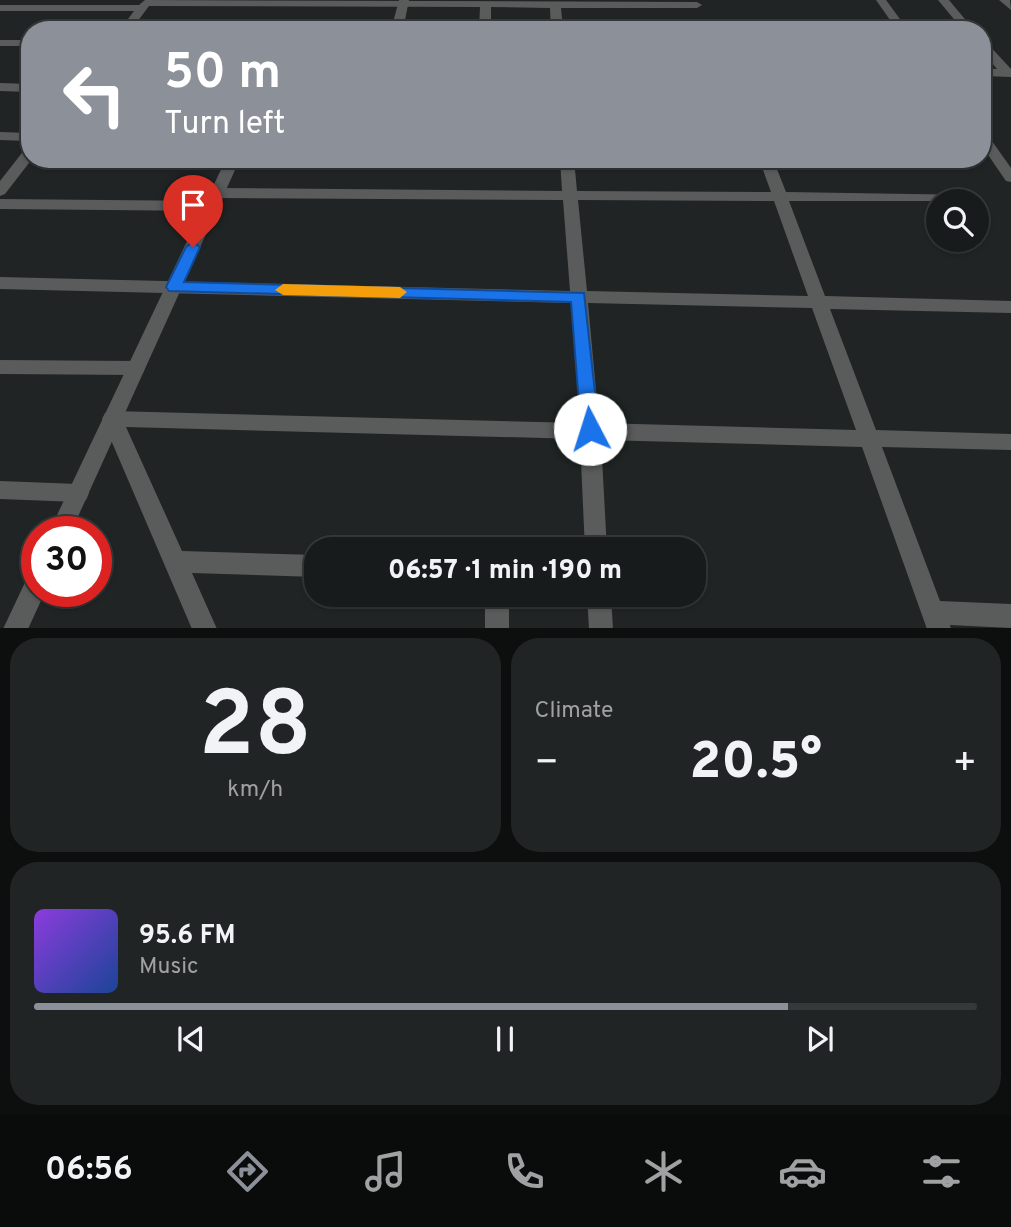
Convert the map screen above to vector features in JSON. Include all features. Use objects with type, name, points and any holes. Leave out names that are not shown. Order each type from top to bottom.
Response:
[{"type":"street","points":[[881,0],[896,21]]},
{"type":"street","points":[[943,0],[961,21]]},
{"type":"street","points":[[1004,0],[1011,7]]},
{"type":"street","points":[[399,21],[404,2]]},
{"type":"street","points":[[0,8],[145,4],[696,2],[703,21]]},
{"type":"street","points":[[132,21],[145,4]]},
{"type":"street","points":[[485,21],[486,4]]},
{"type":"street","points":[[555,4],[556,21]]},
{"type":"street","points":[[0,43],[21,43]]},
{"type":"street","points":[[991,54],[1009,73]]},
{"type":"street","points":[[991,72],[1009,73]]},
{"type":"street","points":[[0,87],[21,88]]},
{"type":"street","points":[[0,136],[21,137]]},
{"type":"street","points":[[991,150],[1011,178]]},
{"type":"street","points":[[0,191],[21,164]]},
{"type":"street","points":[[67,516],[229,168]]},
{"type":"street","points":[[568,168],[590,429],[595,537]]},
{"type":"street","points":[[769,168],[936,620],[1011,616]]},
{"type":"street","points":[[0,204],[570,195],[926,198]]},
{"type":"street","points":[[0,283],[1011,307]]},
{"type":"street","points":[[0,367],[136,368]]},
{"type":"street","points":[[113,419],[867,436],[1011,442]]},
{"type":"street","points":[[113,419],[205,628]]},
{"type":"street","points":[[0,490],[78,493]]},
{"type":"street","points":[[176,562],[304,566]]},
{"type":"street","points":[[0,628],[15,628],[25,607]]},
{"type":"street","points":[[497,607],[497,628]]},
{"type":"street","points":[[600,607],[601,628]]},
{"type":"slow traffic","points":[[283,290],[400,292]]},
{"type":"route","points":[[193,247],[174,287],[579,297],[590,429]]}]
